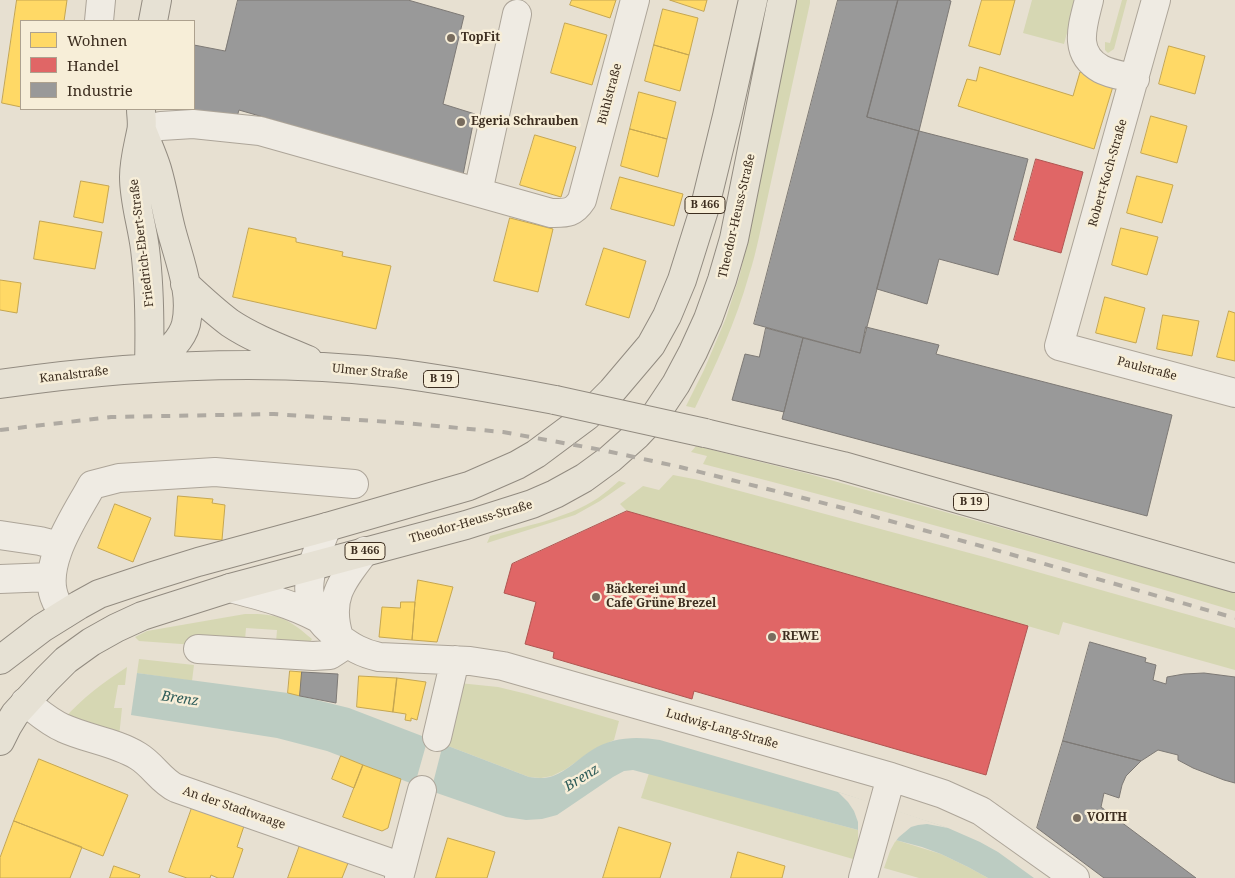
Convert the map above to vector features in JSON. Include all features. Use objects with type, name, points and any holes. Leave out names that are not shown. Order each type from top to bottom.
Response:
[{"type":"main road","points":[[153,20],[157,0]]},
{"type":"main road","name":"B 466","points":[[0,660],[42,628],[99,594],[208,559],[469,486],[517,465],[536,454],[587,416],[631,370],[651,344],[667,316],[682,280],[706,201],[753,0]]},
{"type":"main road","name":"Theodor-Heuss-Straße","points":[[0,741],[15,714],[47,678],[66,660],[91,642],[116,628],[142,616],[230,588],[506,513],[532,504],[584,478],[610,460],[637,435],[654,417],[676,384],[708,319],[722,280],[734,239],[782,0]]},
{"type":"main road","name":"Friedrich-Ebert-Straße","points":[[137,114],[158,170],[187,298],[186,325],[181,336],[175,345],[149,367]]},
{"type":"main road","name":"Friedrich-Ebert-Straße","points":[[137,114],[134,177],[149,279],[149,367]]},
{"type":"main road","points":[[185,284],[232,324],[259,340],[326,368]]},
{"type":"main road","name":"Ulmer Straße","points":[[149,367],[276,365],[394,373],[482,386],[556,400],[844,466],[1235,578]]},
{"type":"main road","name":"Kanalstraße","points":[[0,384],[80,373],[149,367]]},
{"type":"street","points":[[98,20],[101,0]]},
{"type":"street","name":"Bühlstraße","points":[[478,192],[551,213],[564,213],[576,209],[582,200],[635,0]]},
{"type":"street","points":[[1090,0],[1082,31],[1082,43],[1086,55],[1102,70],[1134,79]]},
{"type":"street","name":"Robert-Koch-Straße","points":[[1060,346],[1156,0]]},
{"type":"street","points":[[137,114],[161,126],[193,124],[260,130],[478,192],[517,14]]},
{"type":"street","name":"Paulstraße","points":[[1060,346],[1235,393]]},
{"type":"street","points":[[64,614],[56,602],[51,585],[54,560],[59,546],[92,485],[119,478],[215,472],[354,484]]},
{"type":"street","name":"Ludwig-Lang-Straße","points":[[327,527],[312,566],[309,590],[313,609],[329,631],[362,652],[379,657],[456,660],[508,667],[891,777],[943,794],[980,811],[1075,878]]},
{"type":"street","points":[[9,536],[59,546]]},
{"type":"street","points":[[198,649],[313,656],[330,655],[343,640],[335,626],[334,614],[339,590],[365,551]]},
{"type":"street","points":[[0,579],[51,577]]},
{"type":"street","name":"Ludwig-Lang-Straße","points":[[230,588],[288,604],[318,618]]},
{"type":"street","points":[[437,737],[456,660]]},
{"type":"street","name":"An der Stadtwaage","points":[[25,702],[44,717],[63,728],[121,748],[138,756],[176,788],[400,873]]},
{"type":"street","points":[[865,871],[891,777]]},
{"type":"street","points":[[400,873],[422,790]]},
{"type":"green space","points":[[792,0],[810,0],[810,3],[754,256],[744,292],[725,343],[695,408],[686,406],[726,318],[740,274],[756,202]]},
{"type":"green space","points":[[1032,0],[1076,0],[1064,44],[1023,33]]},
{"type":"green space","points":[[1122,0],[1127,0],[1114,49],[1108,53],[1105,50],[1105,42],[1110,43]]},
{"type":"green space","points":[[696,446],[809,474],[1235,593],[1235,611],[970,535],[703,464],[707,456],[691,452]]},
{"type":"green space","points":[[673,475],[699,480],[988,558],[1235,628],[1235,670],[1063,622],[1059,635],[627,511],[620,504],[643,486],[659,490]]},
{"type":"green space","points":[[619,481],[626,483],[575,515],[487,543],[490,536],[559,517],[586,505]]},
{"type":"green space","points":[[245,614],[282,618],[312,639],[309,644],[276,642],[277,630],[246,628],[245,640],[195,645],[139,641],[135,637],[147,631]]},
{"type":"green space","points":[[139,659],[194,665],[192,681],[137,673]]},
{"type":"green space","points":[[127,667],[125,685],[118,685],[114,708],[122,708],[119,737],[64,719],[78,704]]},
{"type":"green space","points":[[459,683],[498,687],[619,721],[614,740],[593,750],[566,769],[552,776],[541,778],[529,777],[443,744]]},
{"type":"green space","points":[[649,773],[858,830],[858,842],[853,859],[641,798]]},
{"type":"green space","points":[[896,840],[941,854],[988,878],[919,878],[884,868]]},
{"type":"water","name":"Brenz","points":[[137,673],[288,693],[349,708],[529,777],[544,778],[558,774],[592,750],[608,742],[633,738],[660,740],[838,792],[948,828],[998,852],[1034,878],[988,878],[941,854],[922,847],[633,770],[624,771],[613,777],[557,815],[542,819],[526,820],[506,817],[431,791],[327,751],[277,738],[131,715]]},
{"type":"pier","points":[[428,738],[443,744],[431,791],[415,784]]},
{"type":"pier","points":[[838,792],[948,828],[927,824],[918,825],[911,827],[895,842],[858,833],[858,822],[854,811]]},
{"type":"building: Wohnen","points":[[17,0],[67,0],[64,20],[20,20],[20,107],[2,103]]},
{"type":"building: Wohnen","points":[[572,0],[616,0],[610,18],[570,5]]},
{"type":"building: Wohnen","points":[[670,0],[707,0],[704,11]]},
{"type":"building: Wohnen","points":[[982,0],[1015,0],[1000,55],[969,46]]},
{"type":"building: Wohnen","points":[[663,9],[698,18],[689,55],[654,45]]},
{"type":"building: Wohnen","points":[[565,23],[607,35],[592,85],[551,73]]},
{"type":"building: Wohnen","points":[[654,45],[689,55],[680,91],[645,81]]},
{"type":"building: Wohnen","points":[[1169,46],[1205,56],[1195,94],[1159,84]]},
{"type":"building: Wohnen","points":[[980,67],[1073,96],[1080,72],[1114,83],[1094,149],[958,106],[967,79],[976,81]]},
{"type":"building: Wohnen","points":[[639,92],[676,102],[667,139],[630,129]]},
{"type":"building: Wohnen","points":[[1151,116],[1187,126],[1177,163],[1141,153]]},
{"type":"building: Wohnen","points":[[630,129],[667,139],[658,177],[621,166]]},
{"type":"building: Wohnen","points":[[535,135],[576,147],[561,197],[520,185]]},
{"type":"building: Wohnen","points":[[1137,176],[1173,185],[1162,223],[1127,213]]},
{"type":"building: Wohnen","points":[[620,177],[683,194],[674,226],[611,209]]},
{"type":"building: Wohnen","points":[[81,181],[109,186],[103,223],[74,217]]},
{"type":"building: Wohnen","points":[[510,218],[553,229],[538,292],[494,281]]},
{"type":"building: Wohnen","points":[[40,221],[102,232],[95,269],[34,259]]},
{"type":"building: Wohnen","points":[[249,228],[296,238],[296,242],[343,252],[342,256],[391,266],[376,329],[233,297]]},
{"type":"building: Wohnen","points":[[1121,228],[1158,237],[1147,275],[1112,265]]},
{"type":"building: Wohnen","points":[[604,248],[646,261],[629,318],[586,305]]},
{"type":"building: Wohnen","points":[[0,280],[21,283],[17,313],[0,310]]},
{"type":"building: Wohnen","points":[[1105,297],[1145,308],[1136,343],[1096,333]]},
{"type":"building: Wohnen","points":[[1229,311],[1235,313],[1235,361],[1217,357]]},
{"type":"building: Wohnen","points":[[1163,315],[1199,321],[1192,356],[1157,349]]},
{"type":"building: Wohnen","points":[[178,496],[213,499],[212,503],[225,505],[222,540],[175,536]]},
{"type":"building: Wohnen","points":[[115,504],[151,518],[133,562],[98,548]]},
{"type":"building: Wohnen","points":[[418,580],[453,587],[437,642],[412,640]]},
{"type":"building: Wohnen","points":[[401,602],[415,602],[412,640],[379,637],[382,607],[400,608]]},
{"type":"building: Wohnen","points":[[290,671],[302,672],[300,696],[288,693]]},
{"type":"building: Wohnen","points":[[359,676],[397,678],[393,712],[357,707]]},
{"type":"building: Wohnen","points":[[397,678],[426,682],[417,720],[411,718],[411,721],[405,720],[406,714],[393,712]]},
{"type":"building: Wohnen","points":[[341,756],[363,765],[354,788],[332,779]]},
{"type":"building: Wohnen","points":[[39,759],[128,795],[103,856],[14,821]]},
{"type":"building: Wohnen","points":[[363,765],[401,779],[388,828],[382,831],[343,817]]},
{"type":"building: Wohnen","points":[[193,805],[245,823],[237,847],[243,849],[233,878],[218,878],[211,875],[210,878],[187,878],[169,872]]},
{"type":"building: Wohnen","points":[[14,821],[82,847],[70,878],[0,878],[0,858]]},
{"type":"building: Wohnen","points":[[619,827],[671,843],[660,878],[603,878]]},
{"type":"building: Wohnen","points":[[448,838],[495,852],[487,878],[436,878]]},
{"type":"building: Wohnen","points":[[300,845],[348,863],[342,878],[288,878]]},
{"type":"building: Wohnen","points":[[738,852],[785,866],[782,878],[731,878]]},
{"type":"building: Wohnen","points":[[114,866],[140,875],[139,878],[110,878]]},
{"type":"building: Handel","points":[[1036,159],[1083,172],[1061,253],[1014,240]]},
{"type":"building: Handel","points":[[627,511],[1028,626],[986,775],[694,691],[692,699],[553,658],[554,652],[525,644],[536,602],[504,593],[512,564]]},
{"type":"building: Industrie","points":[[238,0],[408,0],[464,16],[443,104],[475,114],[463,175],[239,110],[234,127],[179,117],[181,110],[195,110],[195,45],[225,51]]},
{"type":"building: Industrie","points":[[838,0],[898,0],[867,117],[919,131],[860,353],[754,324]]},
{"type":"building: Industrie","points":[[898,0],[951,1],[919,131],[867,117]]},
{"type":"building: Industrie","points":[[919,131],[1028,159],[998,275],[939,259],[927,304],[877,289]]},
{"type":"building: Industrie","points":[[866,327],[939,345],[936,354],[1172,415],[1147,516],[782,419],[803,338],[860,353]]},
{"type":"building: Industrie","points":[[766,328],[803,338],[784,412],[732,400],[745,354],[759,357]]},
{"type":"building: Industrie","points":[[1090,642],[1146,658],[1145,662],[1156,665],[1153,680],[1166,684],[1167,677],[1184,674],[1204,673],[1235,677],[1235,783],[1193,768],[1178,760],[1178,755],[1158,750],[1141,761],[1063,741]]},
{"type":"building: Industrie","points":[[302,672],[338,674],[336,703],[300,696]]},
{"type":"building: Industrie","name":"VOITH","points":[[1063,741],[1141,761],[1126,776],[1119,798],[1104,793],[1101,807],[1196,878],[1104,878],[1037,828]]},
{"type":"railway","points":[[0,430],[111,417],[274,414],[503,432],[602,450],[680,467],[843,508],[1235,618]]},
{"type":"place","name":"TopFit","points":[[451,38]]},
{"type":"place","name":"Egeria Schrauben","points":[[461,122]]},
{"type":"place","name":"Bäckerei und Cafe Grüne Brezel","points":[[596,597]]},
{"type":"place","name":"REWE","points":[[772,637]]},
{"type":"place","name":"VOITH","points":[[1077,818]]}]
